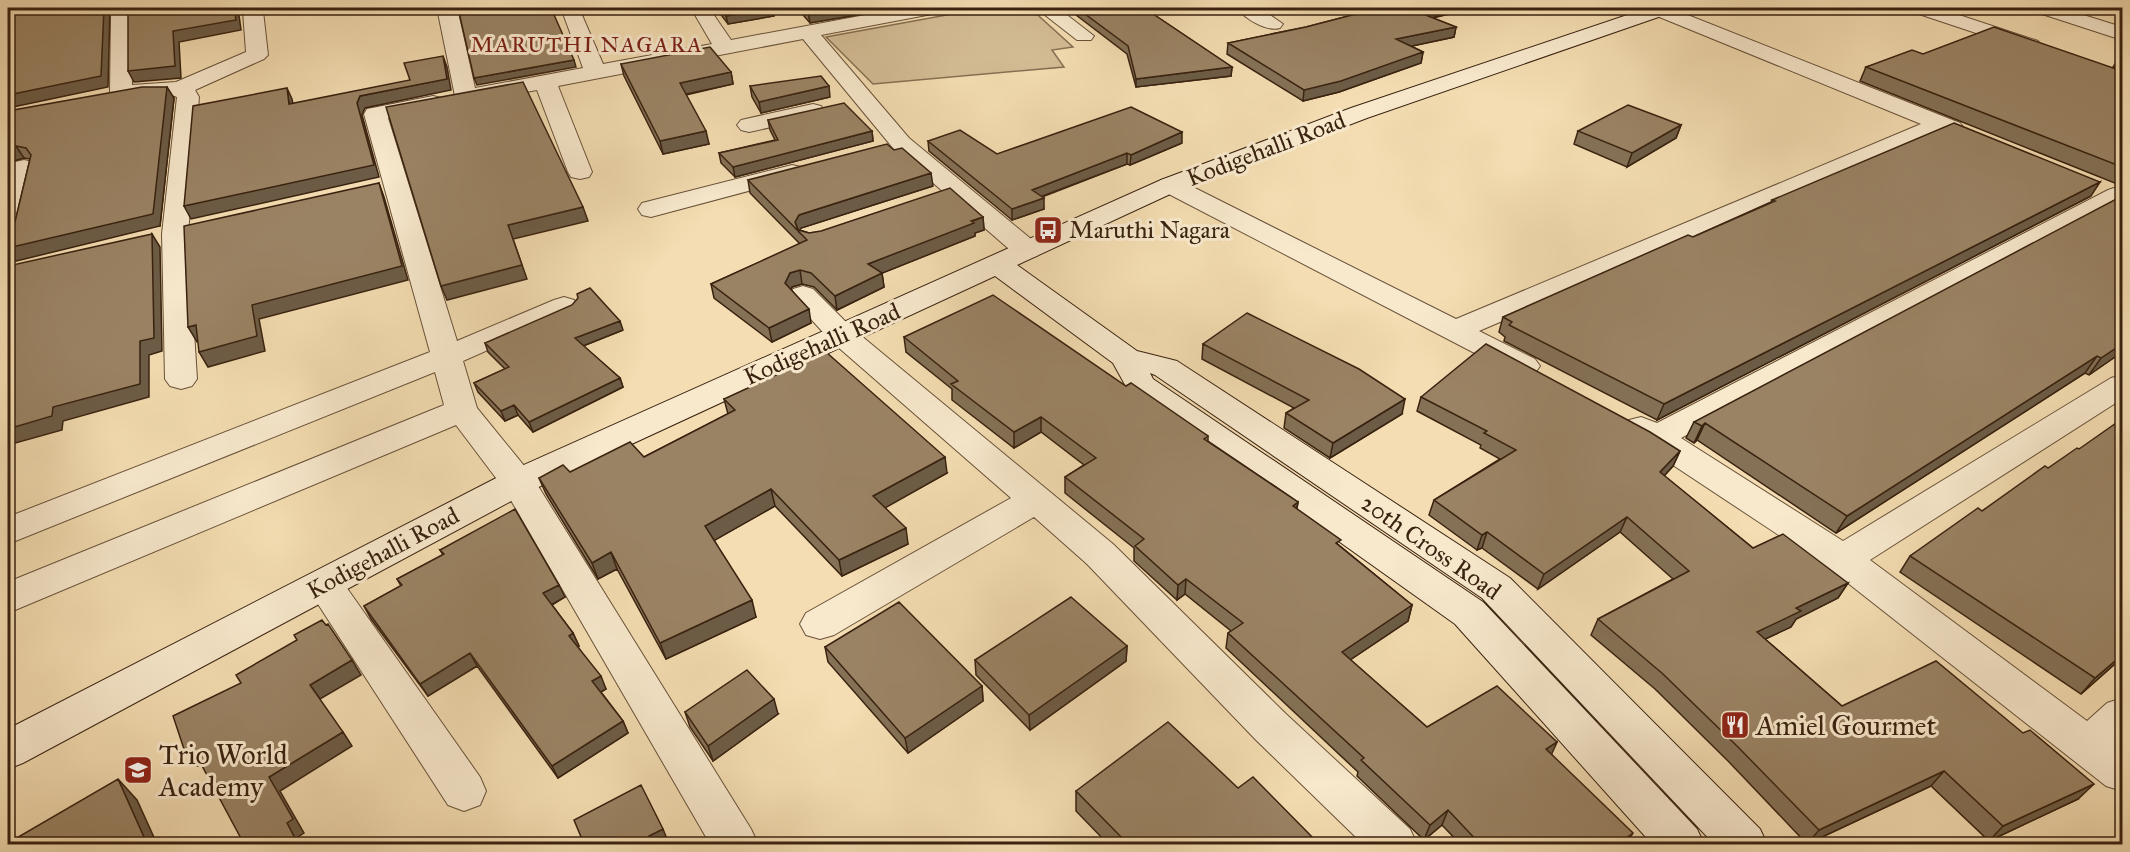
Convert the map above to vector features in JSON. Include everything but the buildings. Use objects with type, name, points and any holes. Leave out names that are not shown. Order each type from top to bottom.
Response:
[{"type":"street","points":[[121,8],[110,96],[148,89],[179,89],[184,90],[188,97],[176,233],[181,378]]},
{"type":"street","points":[[447,8],[466,96]]},
{"type":"street","points":[[570,8],[595,72]]},
{"type":"street","points":[[700,8],[725,47]]},
{"type":"street","points":[[735,844],[518,482],[462,410],[384,187],[375,114],[807,31],[853,15],[932,8]]},
{"type":"street","points":[[1046,8],[1084,36]]},
{"type":"street","points":[[1247,8],[1274,24]]},
{"type":"street","points":[[1920,8],[2052,53]]},
{"type":"street","points":[[2043,8],[2122,34]]},
{"type":"street","points":[[1663,9],[1974,137]]},
{"type":"street","name":"Kodigehalli Road","points":[[8,750],[518,482],[1170,185],[1359,113],[1663,9]]},
{"type":"street","points":[[179,89],[257,56],[253,11]]},
{"type":"street","points":[[807,31],[865,99],[890,146],[944,192],[1027,250]]},
{"type":"street","points":[[545,82],[580,172]]},
{"type":"street","points":[[749,125],[865,99]]},
{"type":"street","points":[[1456,330],[1941,124]]},
{"type":"street","points":[[8,234],[24,167]]},
{"type":"street","points":[[651,209],[810,167]]},
{"type":"street","points":[[1170,185],[1456,330],[1551,381]]},
{"type":"street","points":[[1657,437],[2112,193]]},
{"type":"street","name":"20th Cross Road","points":[[998,265],[1126,358],[1166,368],[1496,588],[1744,844]]},
{"type":"street","points":[[803,294],[842,335],[1100,554],[1271,727],[1394,844]]},
{"type":"street","points":[[8,531],[445,357],[564,306]]},
{"type":"street","name":"20th Cross Road","points":[[1126,358],[1140,385],[1469,613],[1682,844]]},
{"type":"street","points":[[1843,559],[2122,385]]},
{"type":"street","points":[[8,598],[462,410]]},
{"type":"street","points":[[1615,414],[1657,437],[1843,559],[2122,772]]},
{"type":"street","points":[[820,624],[1036,500]]},
{"type":"street","points":[[324,584],[464,791]]},
{"type":"street","points":[[2089,746],[2122,716]]},
{"type":"shaded area","points":[[985,8],[1030,8],[1073,47],[1052,50],[1064,67],[873,84],[826,37]]},
{"type":"place","name":"Maruthi Nagara","points":[[1048,230]]},
{"type":"place","name":"Amiel Gourmet","points":[[1735,725]]},
{"type":"place","name":"Trio World Academy","points":[[138,770]]},
{"type":"district","name":"MARUTHI NAGARA","points":[[587,44]]}]
